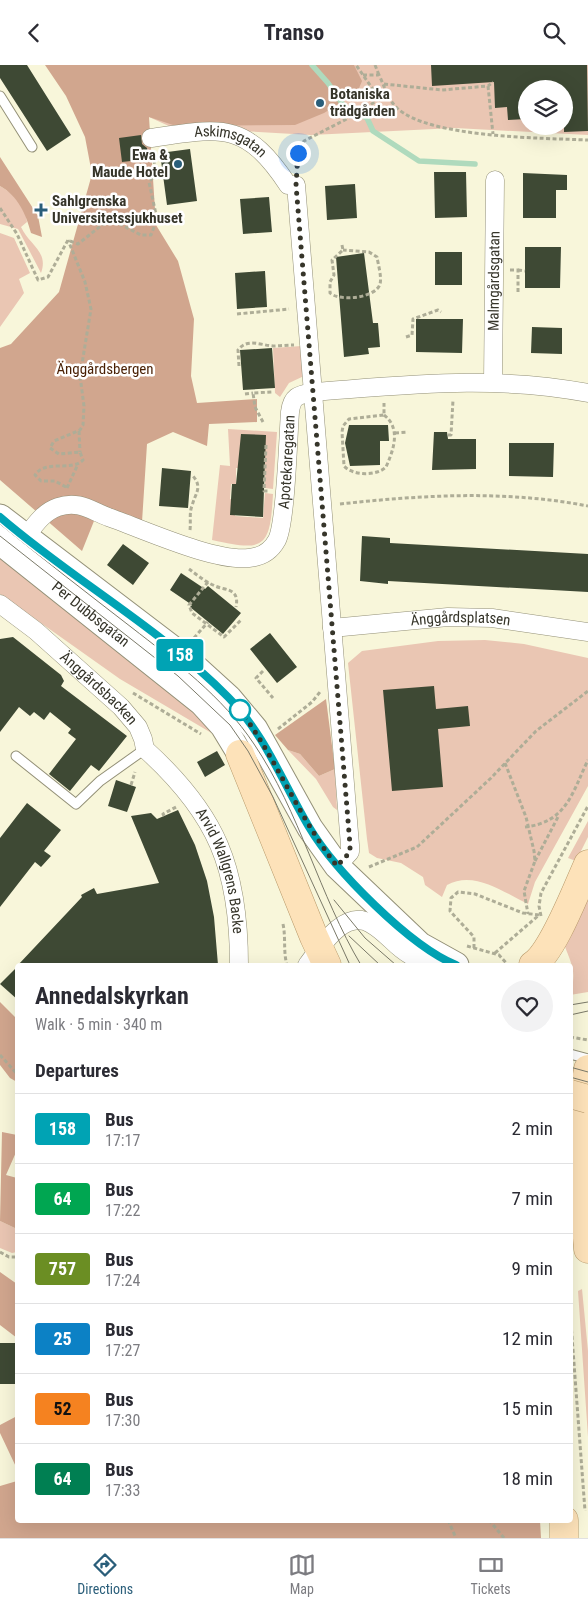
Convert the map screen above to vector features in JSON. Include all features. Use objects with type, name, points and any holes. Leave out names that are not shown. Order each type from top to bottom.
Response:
[{"type":"main road","name":"Per Dubbsgatan","points":[[0,517],[209,679],[240,710],[258,743]]},
{"type":"main road","name":"Per Dubbsgatan","points":[[0,542],[202,703],[223,726],[258,743]]},
{"type":"main road","points":[[258,743],[310,828],[337,866],[420,945],[462,959]]},
{"type":"main road","points":[[258,743],[318,960]]},
{"type":"main road","points":[[535,963],[548,947],[588,864]]},
{"type":"main road","points":[[588,1069],[581,1110],[588,1249]]},
{"type":"main road","points":[[573,1095],[588,1099]]},
{"type":"main road","points":[[564,1538],[572,1523]]},
{"type":"street","name":"Askimsgatan","points":[[151,138],[215,129],[240,135],[263,153],[288,185],[296,185]]},
{"type":"street","name":"Malmgårdsgatan","points":[[493,382],[495,180]]},
{"type":"street","points":[[296,185],[350,845],[350,852],[337,866]]},
{"type":"street","name":"Apotekaregatan","points":[[67,505],[88,507],[176,542],[228,557],[252,558],[264,554],[276,541],[281,531],[291,402],[296,396],[313,392],[438,382],[533,384],[588,393]]},
{"type":"street","points":[[25,538],[47,513],[67,505]]},
{"type":"street","name":"Änggårdsbacken","points":[[0,604],[36,631],[121,707],[138,727],[144,739],[145,749],[168,771],[180,787]]},
{"type":"street","name":"Änggårdsplatsen","points":[[332,627],[448,617],[492,619],[588,632]]},
{"type":"street","name":"Arvid Wallgrens Backe","points":[[180,787],[199,807],[214,831],[229,871],[239,919],[239,963]]},
{"type":"street","points":[[318,960],[334,933],[350,921],[360,919],[371,923],[400,949],[424,963]]},
{"type":"lane","points":[[0,96],[32,147]]},
{"type":"lane","points":[[16,756],[76,804],[100,781],[145,749]]},
{"type":"lane","points":[[573,1055],[588,1059]]},
{"type":"path","points":[[296,185],[298,153],[304,141],[351,117],[379,98],[356,65]]},
{"type":"path","points":[[375,65],[388,98],[399,109],[415,119],[445,128],[493,134],[588,140]]},
{"type":"path","points":[[363,75],[379,75]]},
{"type":"path","points":[[384,84],[442,90],[488,86],[494,82]]},
{"type":"path","points":[[488,86],[493,100],[493,134]]},
{"type":"path","points":[[68,240],[78,244],[102,225],[112,220],[141,235],[151,235],[157,219],[150,182],[156,174]]},
{"type":"path","points":[[0,208],[17,234],[38,280],[48,277],[68,240]]},
{"type":"path","points":[[68,240],[85,282],[91,309],[80,376],[84,420],[83,425],[78,431],[54,441],[50,449],[59,453],[80,452]]},
{"type":"path","points":[[342,245],[343,250]]},
{"type":"path","points":[[343,250],[368,252],[378,257],[380,282],[376,290],[360,296],[341,299],[330,293],[330,282],[334,275],[332,260],[343,250]]},
{"type":"path","points":[[507,270],[525,271]]},
{"type":"path","points":[[518,270],[518,294]]},
{"type":"path","points":[[237,315],[295,308]]},
{"type":"path","points":[[406,337],[412,335],[413,319],[438,310],[440,312]]},
{"type":"path","points":[[239,366],[238,350],[248,343],[274,346],[309,343]]},
{"type":"path","points":[[245,394],[272,392]]},
{"type":"path","points":[[253,393],[255,407],[263,422]]},
{"type":"path","points":[[448,435],[451,435],[453,395]]},
{"type":"path","points":[[384,398],[384,415],[393,424],[395,433],[390,458],[383,470],[354,473],[344,466],[342,432],[346,420],[384,415]]},
{"type":"path","points":[[69,485],[78,464],[83,460],[80,452],[78,431]]},
{"type":"path","points":[[395,433],[408,433]]},
{"type":"path","points":[[266,445],[264,491],[276,492]]},
{"type":"path","points":[[67,505],[69,495],[65,486],[55,481],[41,481],[36,475],[40,469],[78,464]]},
{"type":"path","points":[[189,536],[191,506],[199,492],[192,476]]},
{"type":"path","points":[[335,505],[415,496],[467,494],[512,496],[588,506]]},
{"type":"path","points":[[188,569],[208,582],[234,593],[238,601],[236,607]]},
{"type":"path","points":[[208,582],[188,607],[192,613],[224,637],[242,619]]},
{"type":"path","points":[[190,642],[207,623]]},
{"type":"path","points":[[264,671],[256,679],[273,698]]},
{"type":"path","points":[[131,691],[203,736]]},
{"type":"path","points":[[369,867],[417,847],[536,731],[588,691]]},
{"type":"path","points":[[258,743],[312,702]]},
{"type":"path","points":[[528,914],[524,891],[535,861],[588,760]]},
{"type":"path","points":[[505,763],[527,827],[535,861]]},
{"type":"path","points":[[495,953],[540,915],[541,893],[588,806]]},
{"type":"path","points":[[527,827],[545,823],[560,813]]},
{"type":"path","points":[[462,959],[474,937],[450,911],[451,898],[458,892],[471,892],[514,911],[540,915]]},
{"type":"path","points":[[280,916],[286,934],[284,946],[287,963]]},
{"type":"path","points":[[573,1038],[588,1041]]},
{"type":"path","points":[[0,1055],[15,1072]]},
{"type":"path","points":[[0,1253],[15,1257]]},
{"type":"path","points":[[573,1347],[584,1481],[574,1520]]},
{"type":"path","points":[[449,1523],[456,1538]]},
{"type":"path","points":[[492,1523],[504,1538]]},
{"type":"shaded area","name":"Botaniska trädgården","points":[[93,65],[588,65],[588,135],[573,134],[573,80],[518,80],[518,131],[455,128],[311,135],[171,127],[149,117]]},
{"type":"shaded area","points":[[0,186],[10,192],[24,211],[27,222],[21,227],[40,254],[43,265],[41,273],[18,229],[0,224]]},
{"type":"shaded area","points":[[0,233],[14,238],[30,273],[19,279],[24,293],[0,327]]},
{"type":"shaded area","points":[[302,346],[304,376],[289,383],[280,397],[275,393],[273,348]]},
{"type":"shaded area","points":[[228,429],[277,432],[273,489],[265,488],[265,469],[236,468],[236,484],[231,484],[230,499],[235,500],[235,516],[263,518],[265,493],[273,494],[270,526],[261,542],[254,545],[230,544],[212,540],[220,465],[230,466]]},
{"type":"shaded area","points":[[0,555],[194,709],[220,738],[120,679],[0,594]]},
{"type":"shaded area","points":[[485,640],[524,644],[588,658],[588,786],[535,882],[528,904],[488,884],[468,880],[457,881],[447,885],[442,897],[425,885],[423,877],[401,863],[377,858],[369,853],[348,663],[362,651],[438,641]]},
{"type":"shaded area","points":[[288,750],[300,754],[319,776],[335,769],[337,810],[333,807],[316,779]]},
{"type":"shaded area","points":[[588,821],[588,837],[576,861],[568,858]]},
{"type":"shaded area","points":[[588,891],[588,992],[573,994],[573,963],[571,963],[564,944]]},
{"type":"shaded area","points":[[0,1221],[15,1228],[15,1252],[0,1248]]},
{"type":"shaded area","points":[[582,1289],[588,1351],[588,1437],[578,1291]]},
{"type":"green space","name":"Änggårdsbergen","points":[[45,65],[354,65],[362,81],[357,93],[324,113],[295,125],[182,126],[149,117],[156,225],[178,261],[194,319],[191,376],[197,403],[257,399],[257,422],[209,424],[207,446],[173,432],[147,444],[142,522],[98,511],[82,551],[0,480],[0,348],[11,344],[59,292],[92,174],[85,137],[66,96]]},
{"type":"green space","points":[[0,157],[38,216],[42,237],[31,233],[27,219],[20,206],[12,195],[0,186]]},
{"type":"green space","points":[[326,699],[335,769],[319,776],[300,754],[288,750],[275,735]]},
{"type":"green space","points":[[0,1002],[15,1017],[15,1081],[10,1078],[0,1065]]},
{"type":"green space","points":[[2,1132],[15,1135],[15,1155],[6,1175],[15,1177],[15,1228],[0,1221]]},
{"type":"green space","points":[[0,1272],[15,1283],[15,1336],[0,1325]]},
{"type":"green space","points":[[15,1417],[15,1465],[0,1433],[0,1425]]},
{"type":"green space","points":[[15,1482],[15,1523],[540,1523],[541,1538],[0,1538],[0,1486]]},
{"type":"building","points":[[0,65],[27,65],[71,135],[47,151],[0,78]]},
{"type":"building","points":[[431,65],[587,65],[588,131],[573,132],[573,80],[518,80],[518,119],[508,120],[507,107],[495,108],[494,82],[432,86]]},
{"type":"building","points":[[141,135],[142,144],[147,148],[148,159],[122,162],[119,138]]},
{"type":"building","points":[[190,149],[197,201],[167,205],[160,153]]},
{"type":"building","points":[[434,172],[466,172],[467,217],[435,218]]},
{"type":"building","points":[[523,173],[567,175],[567,190],[556,190],[556,218],[523,218]]},
{"type":"building","points":[[355,184],[357,218],[327,220],[325,186]]},
{"type":"building","points":[[269,197],[272,232],[243,234],[240,199]]},
{"type":"building","points":[[525,247],[561,247],[560,288],[525,288]]},
{"type":"building","points":[[435,252],[462,252],[462,285],[435,285]]},
{"type":"building","points":[[364,253],[373,323],[378,323],[380,347],[368,348],[369,354],[344,357],[336,257]]},
{"type":"building","points":[[265,271],[267,307],[237,309],[235,273]]},
{"type":"building","points":[[416,319],[463,319],[462,353],[416,352]]},
{"type":"building","points":[[532,327],[562,328],[562,354],[531,353]]},
{"type":"building","points":[[272,348],[275,388],[243,390],[240,350]]},
{"type":"building","points":[[349,425],[388,425],[389,441],[380,441],[380,465],[350,466],[345,443]]},
{"type":"building","points":[[434,432],[447,432],[448,439],[476,439],[476,469],[432,470]]},
{"type":"building","points":[[241,434],[266,435],[263,517],[230,515],[232,484],[236,484]]},
{"type":"building","points":[[509,443],[554,443],[553,477],[509,476]]},
{"type":"building","points":[[162,468],[191,471],[188,508],[159,506]]},
{"type":"building","points":[[362,536],[390,538],[390,543],[588,554],[588,592],[388,581],[388,584],[360,581]]},
{"type":"building","points":[[123,544],[149,563],[133,585],[107,565]]},
{"type":"building","points":[[181,573],[205,589],[208,586],[241,613],[223,634],[190,607],[192,605],[170,590]]},
{"type":"building","points":[[270,633],[297,667],[277,683],[250,649]]},
{"type":"building","points":[[13,637],[61,675],[64,681],[61,686],[127,736],[99,771],[91,765],[70,791],[49,774],[76,739],[68,733],[71,729],[50,712],[44,720],[34,712],[30,716],[19,707],[0,732],[0,639]]},
{"type":"building","points":[[434,686],[436,709],[468,706],[470,726],[438,729],[443,787],[392,791],[383,690]]},
{"type":"building","points":[[217,751],[225,765],[205,777],[197,762]]},
{"type":"building","points":[[116,780],[136,787],[127,812],[108,806]]},
{"type":"building","points":[[27,803],[61,830],[44,851],[51,856],[41,867],[35,862],[0,907],[0,838]]},
{"type":"building","points":[[178,810],[195,845],[207,881],[214,917],[218,963],[20,963],[82,897],[81,895],[94,888],[97,894],[159,883],[131,816],[151,813],[157,819]]},
{"type":"building","points":[[15,969],[15,997],[0,984]]},
{"type":"building","points":[[0,1343],[15,1343],[15,1384],[0,1384]]},
{"type":"waterway","points":[[312,65],[328,83],[346,109],[367,118],[373,131],[419,161],[475,164]]},
{"type":"tram line","points":[[0,524],[148,640],[228,710],[254,744],[270,770],[297,825],[333,911],[360,963]]},
{"type":"tram line","points":[[0,536],[178,676],[230,725],[248,751],[273,797],[349,963]]},
{"type":"tram line","points":[[334,900],[365,938],[394,963]]},
{"type":"tram line","points":[[349,936],[378,963]]},
{"type":"tram line","points":[[573,1004],[588,1002]]},
{"type":"tram line","points":[[573,1014],[588,1011]]},
{"type":"tram line","points":[[573,1068],[588,1072]]},
{"type":"tram line","points":[[573,1078],[588,1082]]},
{"type":"bus line","name":"158","points":[[0,517],[184,658],[229,698],[255,729],[310,828],[323,849],[337,866],[420,945],[451,963]]},
{"type":"place","name":"Botaniska trädgården","points":[[320,103]]},
{"type":"place","name":"Ewa & Maude Hotel","points":[[178,164]]},
{"type":"place","name":"Sahlgrenska Universitetssjukhuset","points":[[41,210]]},
{"type":"route","points":[[240,710],[255,729],[323,849],[337,866],[350,852],[350,845],[296,185],[298,153]]}]
